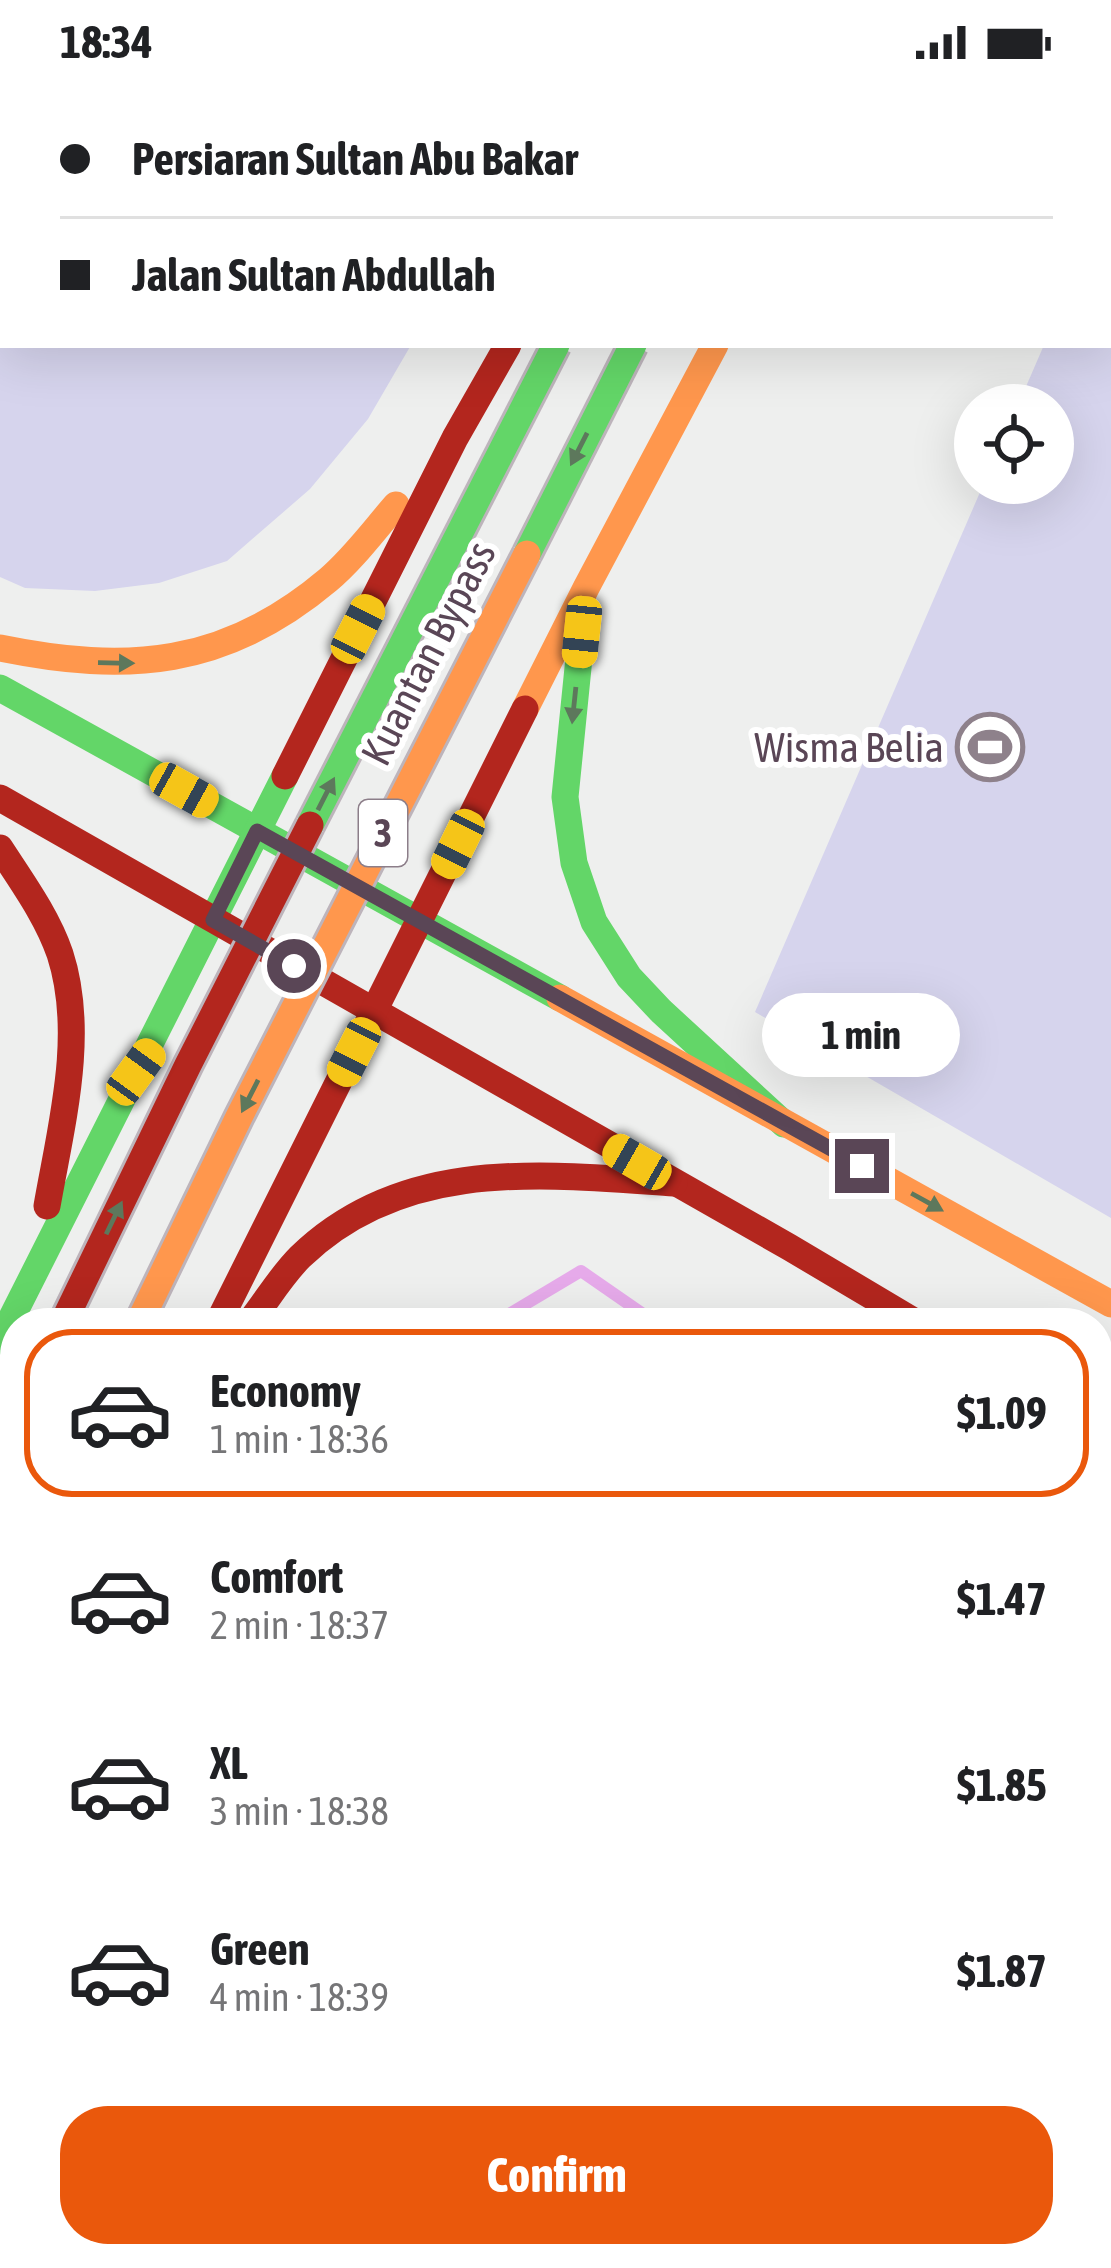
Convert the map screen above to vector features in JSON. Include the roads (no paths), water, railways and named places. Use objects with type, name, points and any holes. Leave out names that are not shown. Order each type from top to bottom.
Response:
[{"type":"main road","points":[[16,1308],[455,438],[506,348]]},
{"type":"main road","name":"Kuantan Bypass","points":[[70,1308],[188,1065],[554,348]]},
{"type":"main road","name":"Kuantan Bypass","points":[[146,1308],[630,348]]},
{"type":"main road","points":[[226,1308],[586,588],[714,348]]},
{"type":"main road","points":[[0,648],[124,664],[160,662],[226,645],[286,614],[331,577],[455,438]]},
{"type":"main road","points":[[586,588],[565,797],[574,863],[594,922],[629,977],[784,1124]]},
{"type":"main road","points":[[339,667],[343,703],[354,734],[382,764],[404,778],[444,784],[469,781],[497,766]]},
{"type":"main road","points":[[0,688],[1106,1298]]},
{"type":"main road","points":[[0,798],[674,1183],[868,1308]]},
{"type":"main road","points":[[0,848],[50,932],[64,971],[71,1045],[36,1269]]},
{"type":"main road","points":[[136,1072],[175,1024],[220,1011],[257,1019],[289,1035],[308,1070],[314,1132]]},
{"type":"main road","points":[[261,1308],[299,1258],[352,1215],[383,1199],[439,1182],[560,1176],[674,1183]]},
{"type":"waterway","points":[[519,1308],[581,1271],[634,1308]]},
{"type":"place","name":"Wisma Belia","points":[[990,747]]}]
